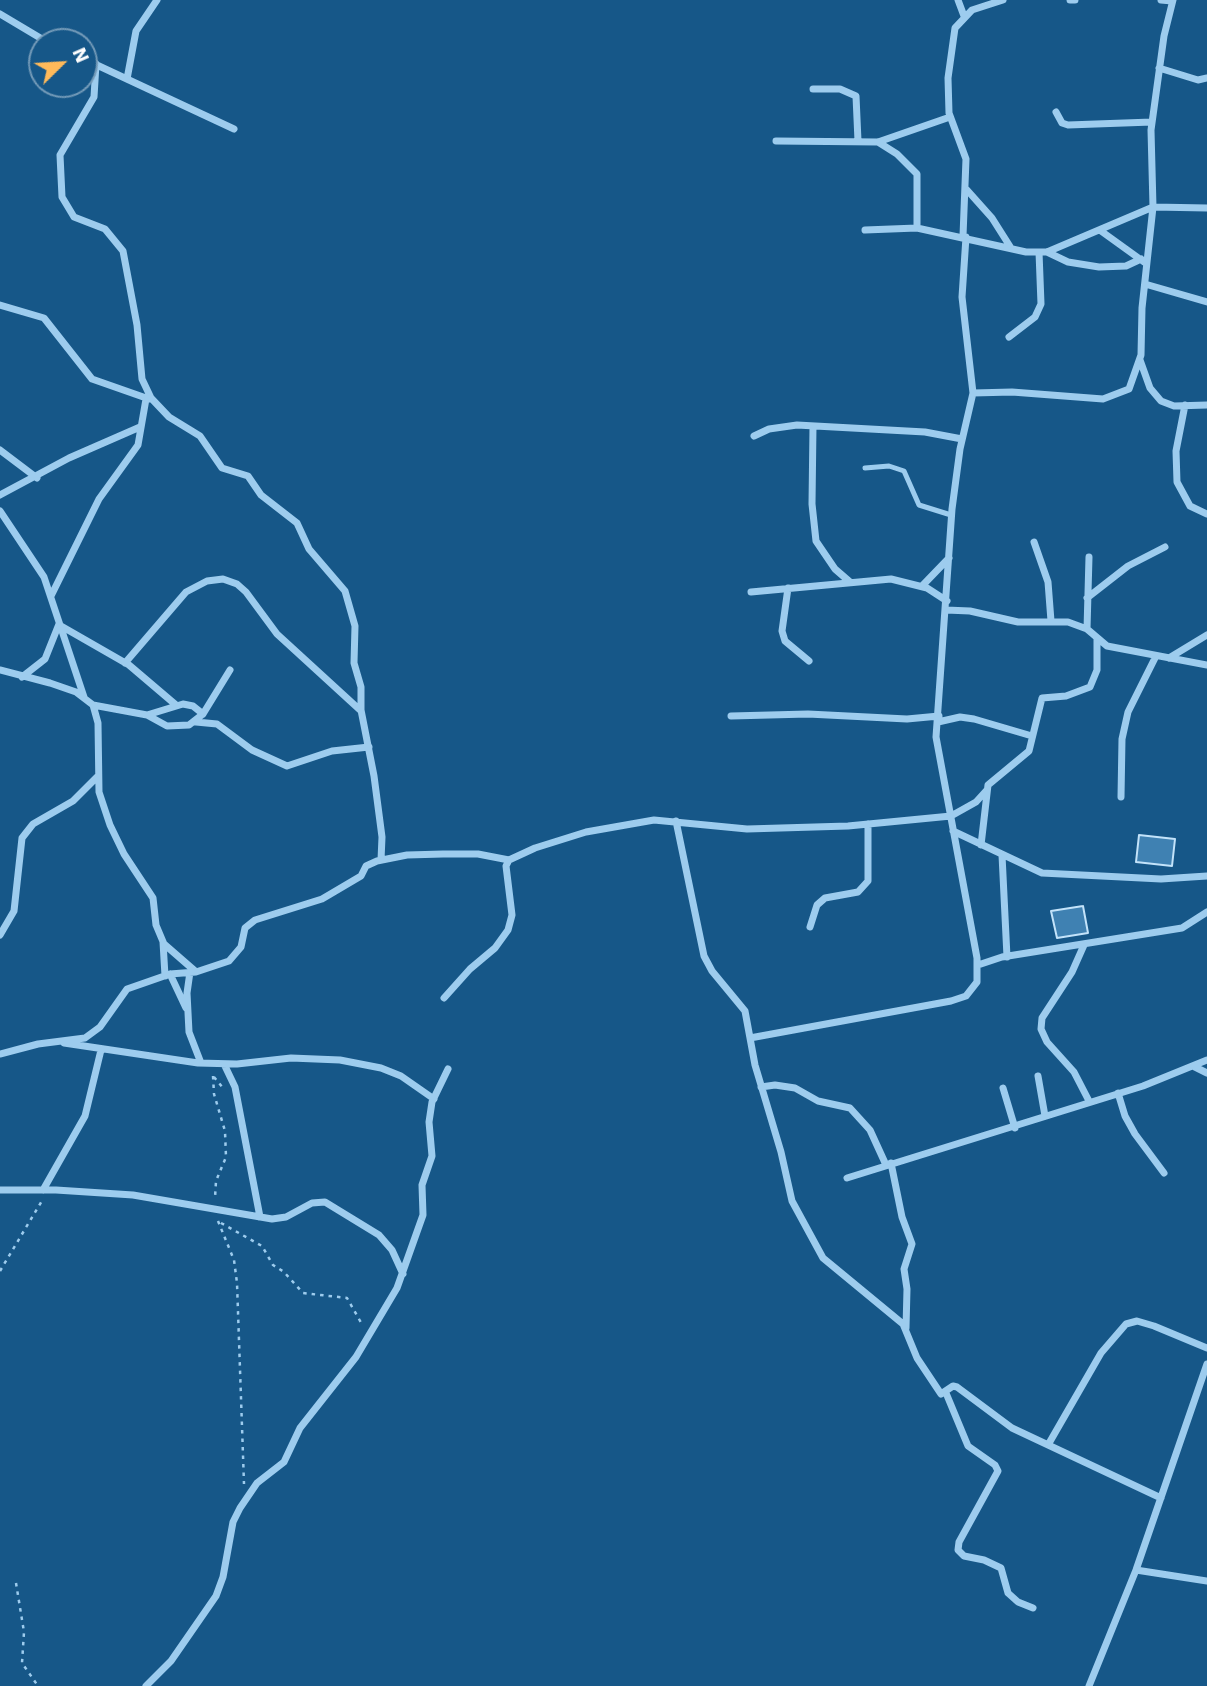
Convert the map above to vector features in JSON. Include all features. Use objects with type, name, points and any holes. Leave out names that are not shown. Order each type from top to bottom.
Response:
[{"type":"street","points":[[127,79],[136,31],[157,0]]},
{"type":"street","points":[[958,0],[964,16]]},
{"type":"street","points":[[750,1038],[966,996],[977,982],[978,965],[936,737],[947,610],[951,515],[962,439],[973,393],[962,297],[966,159],[950,117],[948,78],[955,28],[972,10],[1003,0]]},
{"type":"street","points":[[973,393],[1012,392],[1103,399],[1129,389],[1140,360],[1144,262],[1153,207],[1152,122],[1172,1],[1161,0]]},
{"type":"street","points":[[0,14],[28,31]]},
{"type":"street","points":[[98,65],[234,130]]},
{"type":"street","points":[[1159,68],[1198,80],[1207,78]]},
{"type":"street","points":[[813,89],[840,89],[856,96],[858,141]]},
{"type":"street","points":[[51,597],[99,499],[133,454],[149,400],[142,379],[137,325],[120,245],[105,229],[74,217],[62,197],[60,155],[93,98]]},
{"type":"street","points":[[1056,111],[1062,123],[1068,125],[1152,122]]},
{"type":"street","points":[[776,141],[878,142],[950,117]]},
{"type":"street","points":[[878,142],[905,160],[917,174],[917,228]]},
{"type":"street","points":[[967,189],[992,218],[1011,248]]},
{"type":"street","points":[[1043,252],[1101,231],[1153,207],[1207,208]]},
{"type":"street","points":[[865,230],[917,228],[1043,252],[1068,262],[1099,267],[1144,262]]},
{"type":"street","points":[[1101,231],[1144,262]]},
{"type":"street","points":[[1009,337],[1035,317],[1041,304],[1043,252]]},
{"type":"street","points":[[1145,284],[1207,302]]},
{"type":"street","points":[[0,305],[44,318],[92,379],[149,400],[169,417],[200,436],[222,468],[248,476],[261,495],[297,523],[309,549],[345,591],[355,626],[354,663],[361,687],[361,710],[380,821],[381,860]]},
{"type":"street","points":[[1140,360],[1150,388],[1161,401],[1174,406],[1207,405]]},
{"type":"street","points":[[1185,405],[1176,451],[1177,482],[1190,506],[1207,514]]},
{"type":"street","points":[[754,436],[782,426],[813,426],[925,432],[962,439]]},
{"type":"street","points":[[813,426],[812,504],[816,541],[835,569],[850,582]]},
{"type":"street","points":[[0,495],[37,478],[69,458],[140,427]]},
{"type":"street","points":[[0,450],[37,478]]},
{"type":"street","points":[[0,511],[44,577],[84,697]]},
{"type":"street","points":[[1034,542],[1048,582],[1051,621]]},
{"type":"street","points":[[1087,598],[1128,566],[1165,547]]},
{"type":"street","points":[[1087,629],[1089,556]]},
{"type":"street","points":[[922,586],[949,558]]},
{"type":"street","points":[[125,663],[186,592],[207,581],[223,579],[237,584],[246,592],[277,634],[361,710]]},
{"type":"street","points":[[751,592],[891,579],[922,586],[947,601]]},
{"type":"street","points":[[788,588],[782,631],[785,641],[809,661]]},
{"type":"street","points":[[947,610],[970,611],[1018,622],[1068,622],[1087,629],[1107,646],[1207,665]]},
{"type":"street","points":[[60,624],[125,663],[176,705]]},
{"type":"street","points":[[22,677],[45,659],[60,624]]},
{"type":"street","points":[[1169,658],[1207,635]]},
{"type":"street","points":[[0,1054],[38,1044],[85,1038],[100,1027],[127,989],[167,975],[193,972],[229,961],[240,947],[245,928],[255,920],[322,899],[361,876],[366,866],[381,860],[407,855],[478,854],[509,860],[535,848],[586,832],[641,821],[676,821],[747,829],[868,824],[951,817],[976,802],[995,775],[1024,758],[1029,751],[1042,698],[1066,696],[1090,687],[1097,670],[1097,639]]},
{"type":"street","points":[[1121,796],[1121,751],[1128,712],[1157,656]]},
{"type":"street","points":[[0,670],[50,683],[84,697],[93,705],[147,715],[167,726],[196,722],[230,670]]},
{"type":"street","points":[[93,705],[98,723],[97,776],[110,825],[124,854],[153,898],[156,925],[163,941],[167,975],[187,1009]]},
{"type":"street","points":[[147,715],[176,705],[193,706],[203,714]]},
{"type":"street","points":[[731,716],[808,713],[907,719],[960,717],[1032,736]]},
{"type":"street","points":[[196,722],[216,724],[252,750],[287,766],[332,751],[369,747]]},
{"type":"street","points":[[0,934],[15,911],[22,838],[33,824],[74,801],[97,776]]},
{"type":"street","points":[[981,845],[986,791]]},
{"type":"street","points":[[676,821],[704,956],[712,971],[745,1012],[761,1087],[781,1152],[792,1201],[823,1258],[906,1328]]},
{"type":"street","points":[[810,927],[817,905],[825,898],[859,892],[868,881],[868,824]]},
{"type":"street","points":[[953,831],[1042,873],[1161,879],[1207,876]]},
{"type":"street","points":[[1002,855],[1007,957]]},
{"type":"street","points":[[444,998],[470,969],[495,948],[508,930],[512,915],[506,866],[509,860]]},
{"type":"street","points":[[978,965],[1007,957],[1182,928],[1207,912]]},
{"type":"street","points":[[163,941],[193,972]]},
{"type":"street","points":[[1084,946],[1072,972],[1042,1018],[1041,1029],[1047,1042],[1074,1072],[1089,1101]]},
{"type":"street","points":[[193,972],[187,1009],[189,1032],[201,1063]]},
{"type":"street","points":[[61,1042],[201,1063],[225,1064],[291,1058],[340,1059],[381,1068],[401,1076],[434,1099]]},
{"type":"street","points":[[45,1190],[85,1116],[101,1050]]},
{"type":"street","points":[[847,1178],[1014,1128],[1207,1060]]},
{"type":"street","points":[[225,1064],[235,1087],[260,1217]]},
{"type":"street","points":[[1193,1066],[1207,1073]]},
{"type":"street","points":[[146,1686],[171,1661],[216,1597],[233,1522],[244,1502],[257,1483],[284,1462],[300,1428],[352,1363],[403,1274],[424,1215],[422,1191],[432,1156],[429,1122],[434,1099],[448,1069]]},
{"type":"street","points":[[1038,1076],[1045,1116]]},
{"type":"street","points":[[761,1087],[775,1085],[794,1088],[818,1101],[850,1108],[870,1129],[888,1164],[912,1244],[904,1269],[907,1289],[906,1328],[927,1376],[937,1390],[946,1393],[968,1446],[995,1465],[998,1471],[959,1542],[958,1550],[964,1556],[984,1560],[1001,1568],[1008,1593],[1018,1602],[1033,1608]]},
{"type":"street","points":[[1003,1088],[1014,1128]]},
{"type":"street","points":[[1118,1093],[1135,1134],[1164,1173]]},
{"type":"street","points":[[0,1190],[133,1195],[272,1219],[286,1217],[312,1203],[325,1202],[379,1235],[392,1250],[403,1274]]},
{"type":"street","points":[[1048,1445],[1101,1353],[1126,1324],[1137,1321],[1154,1325],[1207,1348]]},
{"type":"street","points":[[1089,1686],[1136,1570],[1207,1364]]},
{"type":"street","points":[[946,1393],[953,1386],[957,1387],[1012,1428],[1161,1498]]},
{"type":"street","points":[[1136,1570],[1207,1581]]},
{"type":"lane","points":[[866,468],[889,466],[904,471],[919,505],[951,515]]},
{"type":"path","points":[[213,1076],[212,1086],[225,1131],[226,1157],[216,1181],[214,1209],[234,1260],[237,1283],[244,1502]]},
{"type":"path","points":[[0,1271],[45,1190]]},
{"type":"path","points":[[219,1223],[262,1246],[273,1265],[284,1272],[303,1293],[347,1297],[368,1335]]},
{"type":"path","points":[[16,1583],[24,1632],[22,1663],[38,1686]]},
{"type":"building","points":[[1139,835],[1175,839],[1172,866],[1136,862]]},
{"type":"building","points":[[1083,906],[1088,933],[1057,938],[1051,911]]}]
